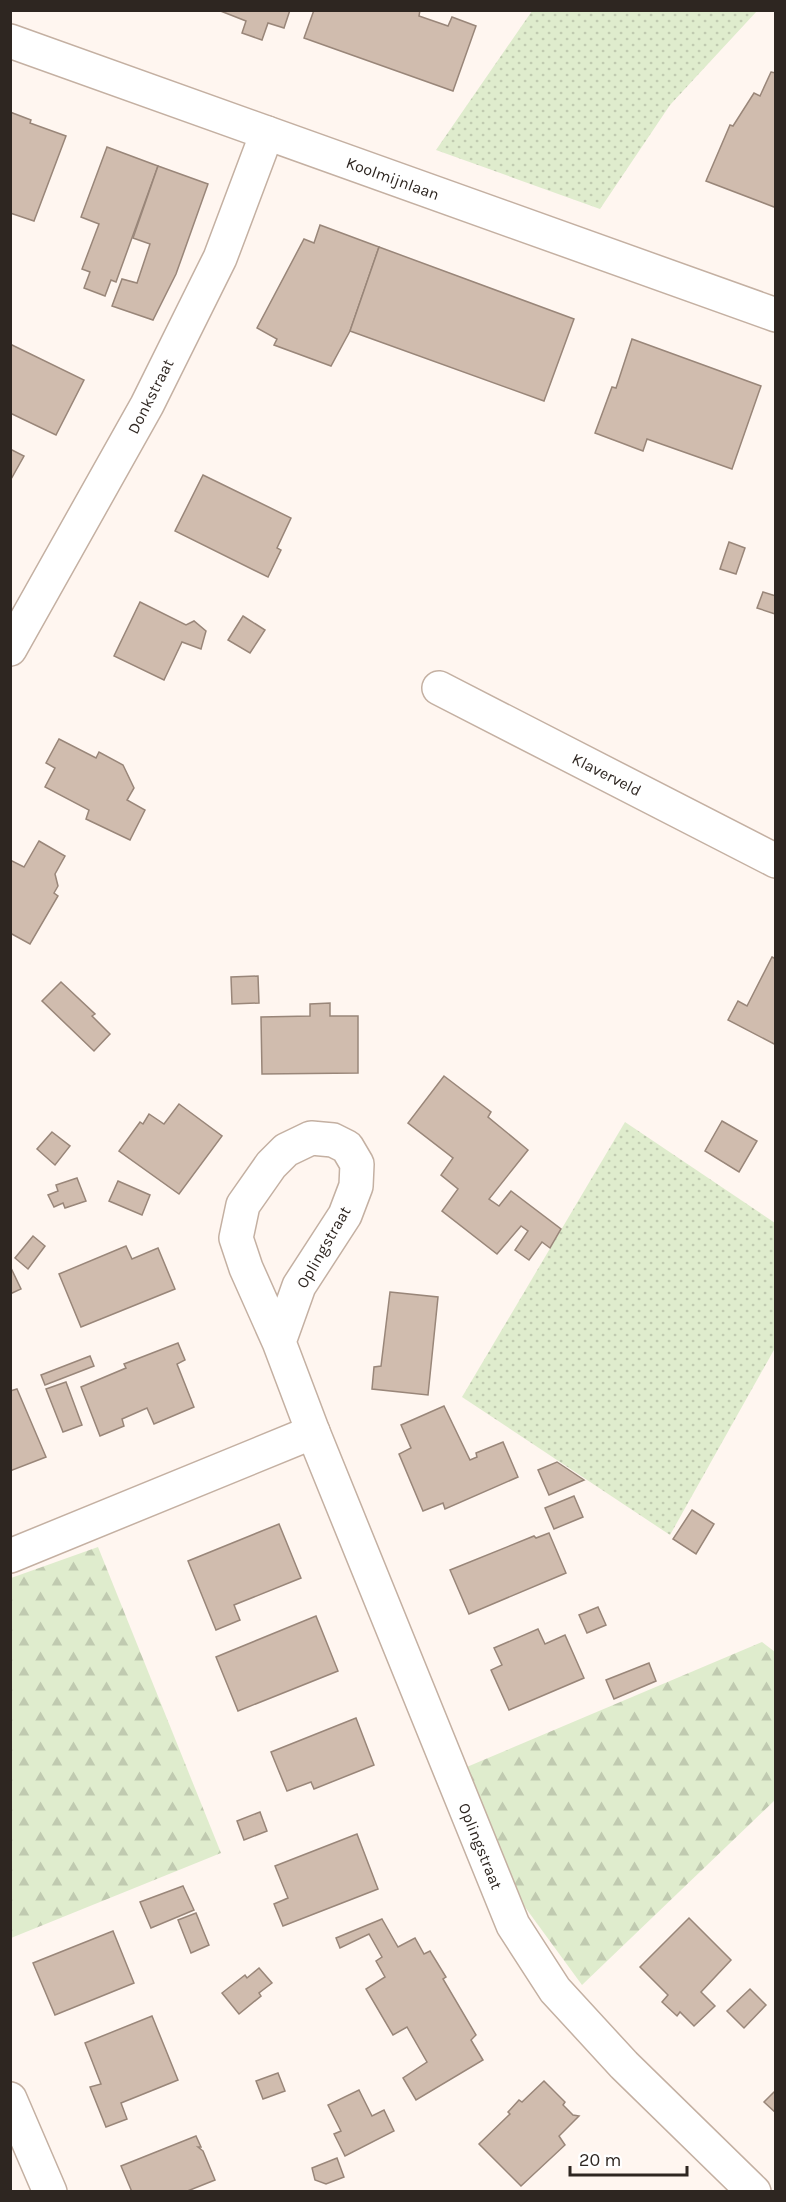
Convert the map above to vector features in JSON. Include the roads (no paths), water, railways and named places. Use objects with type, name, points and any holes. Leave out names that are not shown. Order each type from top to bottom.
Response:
[{"type":"street","name":"Koolmijnlaan","points":[[10,41],[776,315]]},
{"type":"street","name":"Donkstraat","points":[[10,649],[152,395],[220,258],[267,133]]},
{"type":"street","name":"Klaverveld","points":[[439,688],[776,861]]},
{"type":"street","name":"Oplingstraat","points":[[279,1342],[299,1286],[345,1215],[356,1186],[357,1164],[346,1147],[333,1140],[311,1138],[286,1150],[271,1165],[243,1205],[236,1238],[246,1268],[279,1342],[313,1432],[513,1925],[555,1990],[624,2065],[754,2192]]},
{"type":"street","points":[[10,1556],[313,1432]]},
{"type":"street","points":[[10,2099],[50,2192]]}]
